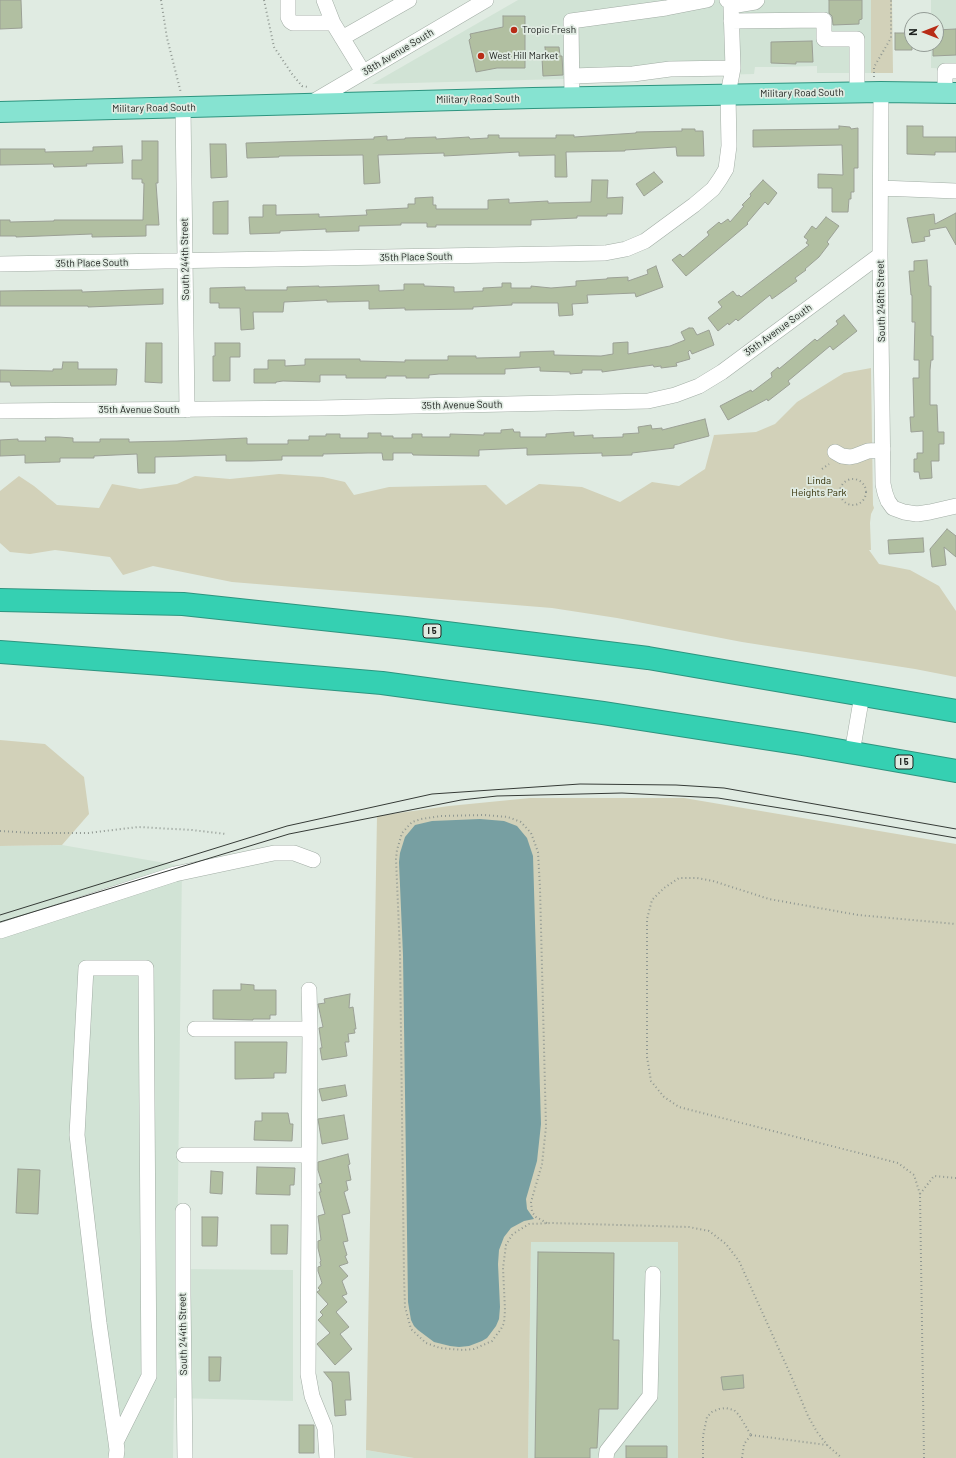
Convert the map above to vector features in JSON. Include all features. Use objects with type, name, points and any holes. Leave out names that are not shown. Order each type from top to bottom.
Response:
[{"type":"highway","name":"I 5","points":[[0,600],[183,604],[406,628],[648,658],[956,711]]},
{"type":"highway","name":"I 5","points":[[0,652],[382,683],[603,713],[956,771]]},
{"type":"main road","name":"Military Road South","points":[[0,112],[728,94],[869,92],[950,93]]},
{"type":"street","points":[[288,0],[288,17],[293,23],[333,23]]},
{"type":"street","points":[[324,0],[333,23],[363,72]]},
{"type":"street","points":[[342,38],[409,0]]},
{"type":"street","name":"38th Avenue South","points":[[310,104],[331,93],[363,72],[486,0]]},
{"type":"street","points":[[572,98],[571,21],[666,8],[707,0]]},
{"type":"street","points":[[729,3],[755,2],[757,0]]},
{"type":"street","name":"35th Place South","points":[[0,264],[185,262],[605,253],[626,249],[645,241],[694,205],[713,189],[726,169],[728,158],[728,94],[732,68],[729,3]]},
{"type":"street","name":"South 248th Street","points":[[731,21],[824,20],[824,39],[857,39],[869,92],[881,188],[880,255],[885,493],[893,508],[904,512],[917,514],[956,506]]},
{"type":"street","points":[[572,76],[633,74],[670,69],[732,68]]},
{"type":"street","points":[[950,93],[945,71],[956,71]]},
{"type":"street","name":"South 244th Street","points":[[183,108],[187,410]]},
{"type":"street","points":[[881,188],[956,191]]},
{"type":"street","name":"35th Avenue South","points":[[0,411],[187,410],[648,401],[675,395],[699,386],[722,372],[880,255]]},
{"type":"street","points":[[835,452],[842,456],[850,457],[868,451],[883,450]]},
{"type":"street","points":[[852,753],[862,695]]},
{"type":"street","points":[[0,931],[175,874],[274,853],[294,853],[313,860]]},
{"type":"street","points":[[116,1442],[150,1376],[146,968],[86,968],[78,1135],[99,1323],[117,1450],[116,1458]]},
{"type":"street","points":[[309,990],[308,1374],[312,1396],[325,1428],[327,1458]]},
{"type":"street","points":[[195,1030],[310,1028]]},
{"type":"street","points":[[184,1155],[309,1155]]},
{"type":"street","name":"South 244th Street","points":[[184,1211],[183,1295],[185,1458]]},
{"type":"street","points":[[606,1458],[607,1451],[650,1396],[653,1274]]},
{"type":"path","points":[[161,0],[167,38],[180,86],[183,108]]},
{"type":"path","points":[[264,0],[274,47],[292,74],[302,86],[331,93]]},
{"type":"path","points":[[869,92],[868,77],[874,77],[874,67],[891,38],[891,0]]},
{"type":"path","points":[[855,479],[864,485],[866,492],[862,501],[851,504],[845,502],[840,492],[842,485],[845,482],[855,479]]},
{"type":"path","points":[[455,1350],[432,1346],[420,1338],[411,1329],[405,1307],[400,952],[396,859],[402,834],[412,822],[421,819],[441,816],[484,815],[508,817],[521,822],[531,833],[538,852],[546,1127],[542,1164],[531,1202],[532,1212],[536,1217],[547,1222]]},
{"type":"path","points":[[0,831],[34,833],[88,833],[138,827],[192,830],[226,834]]},
{"type":"path","points":[[924,1458],[920,1194],[914,1175],[898,1163],[679,1107],[664,1098],[651,1081],[647,1057],[647,920],[652,900],[664,888],[679,878],[697,878],[713,881],[769,899],[858,915],[956,924]]},
{"type":"path","points":[[920,1194],[934,1176],[956,1178]]},
{"type":"path","points":[[703,1458],[703,1436],[707,1417],[712,1412],[726,1408],[734,1410],[739,1415],[750,1436]]},
{"type":"path","points":[[750,1436],[828,1446]]},
{"type":"path","points":[[742,1458],[744,1444],[750,1436]]},
{"type":"shaded area","points":[[518,0],[871,0],[871,73],[817,73],[817,66],[755,67],[754,74],[372,84]]},
{"type":"shaded area","points":[[931,0],[956,0],[956,69],[931,68],[931,52],[944,52],[944,12],[931,12]]},
{"type":"shaded area","points":[[62,845],[182,866],[177,1269],[293,1270],[293,1401],[174,1398],[173,1458],[0,1458],[0,846]]},
{"type":"shaded area","points":[[531,1242],[678,1242],[678,1458],[528,1458]]},
{"type":"shaded area","points":[[366,1450],[414,1458],[366,1458]]},
{"type":"green space","points":[[871,0],[892,0],[893,73],[871,73]]},
{"type":"green space","name":"Linda Heights Park","points":[[871,368],[874,508],[871,514],[871,550],[869,550],[879,564],[910,570],[939,586],[956,611],[956,677],[915,669],[742,642],[617,618],[552,608],[232,582],[153,566],[123,575],[110,557],[55,550],[30,554],[10,552],[0,543],[0,491],[19,476],[57,505],[99,508],[112,484],[140,489],[177,484],[195,476],[230,479],[279,474],[323,477],[345,482],[354,495],[389,487],[486,485],[506,505],[539,484],[582,487],[620,502],[652,482],[679,486],[705,469],[714,435],[756,432],[775,424],[797,402],[844,373]]},
{"type":"green space","points":[[0,740],[45,744],[84,777],[89,814],[62,845],[0,846]]},
{"type":"green space","points":[[530,798],[684,798],[956,844],[956,1458],[678,1458],[678,1242],[531,1242],[528,1458],[414,1458],[366,1450],[377,816],[449,806]]},
{"type":"water","points":[[480,819],[504,821],[517,826],[527,838],[533,856],[541,1124],[537,1161],[526,1199],[527,1209],[534,1219],[524,1221],[511,1228],[504,1237],[499,1250],[499,1319],[496,1326],[487,1338],[469,1346],[459,1347],[434,1342],[418,1330],[411,1320],[408,1302],[403,955],[399,862],[405,837],[415,825],[432,821]]},
{"type":"building","points":[[0,0],[21,0],[22,28],[0,29]]},
{"type":"building","points":[[829,0],[862,0],[862,19],[859,20],[859,24],[833,25],[832,16],[829,13]]},
{"type":"building","points":[[503,16],[525,16],[525,68],[497,68],[476,72],[469,40],[471,38],[470,34],[503,27]]},
{"type":"building","points":[[956,29],[956,55],[933,56],[933,52],[944,52],[944,30]]},
{"type":"building","points":[[895,33],[904,33],[904,50],[895,50]]},
{"type":"building","points":[[812,41],[813,62],[796,62],[796,64],[771,63],[771,42]]},
{"type":"building","points":[[545,47],[559,47],[560,56],[562,56],[563,75],[543,76],[542,58],[546,58]]},
{"type":"building","points":[[839,126],[850,127],[851,129],[858,128],[858,168],[854,168],[854,192],[851,192],[848,212],[832,212],[832,188],[818,188],[818,174],[843,175],[842,145],[753,147],[753,130],[839,129]]},
{"type":"building","points":[[907,126],[923,126],[923,137],[956,137],[956,152],[935,152],[935,155],[907,154]]},
{"type":"building","points":[[682,129],[695,129],[695,131],[703,131],[704,156],[677,156],[676,147],[625,151],[566,152],[567,177],[555,177],[555,155],[519,156],[519,152],[444,156],[444,153],[378,155],[380,183],[364,184],[363,155],[247,158],[246,143],[374,139],[374,137],[387,136],[387,140],[436,137],[436,139],[469,137],[470,139],[488,138],[488,135],[499,135],[499,138],[556,138],[556,135],[574,135],[574,137],[636,132],[682,131]]},
{"type":"building","points":[[142,141],[158,141],[158,183],[156,183],[159,225],[146,225],[146,236],[92,237],[92,234],[16,237],[0,236],[0,220],[10,220],[10,222],[54,220],[143,220],[144,183],[142,183],[142,179],[132,179],[132,160],[142,160]]},
{"type":"building","points":[[210,144],[226,144],[227,177],[211,178]]},
{"type":"building","points":[[122,146],[123,163],[54,167],[53,164],[0,165],[0,149],[45,149],[45,152],[93,151],[93,147]]},
{"type":"building","points":[[654,172],[663,182],[644,196],[636,184]]},
{"type":"building","points":[[592,180],[608,180],[607,198],[623,197],[622,214],[531,220],[531,225],[436,225],[436,227],[427,227],[427,223],[401,223],[401,225],[359,226],[359,231],[326,232],[326,229],[250,234],[249,217],[263,217],[263,205],[276,205],[276,215],[319,214],[319,217],[367,215],[366,210],[408,208],[408,204],[415,204],[415,198],[433,197],[433,205],[436,205],[436,209],[488,209],[488,200],[509,199],[509,203],[548,201],[548,203],[591,202]]},
{"type":"building","points":[[763,180],[777,193],[768,205],[765,202],[747,223],[748,224],[686,276],[672,260],[680,254],[683,257],[709,235],[707,232],[719,222],[721,224],[728,219],[730,222],[744,206],[742,205],[751,196],[750,194]]},
{"type":"building","points":[[228,201],[228,234],[213,234],[213,202]]},
{"type":"building","points":[[956,213],[956,245],[946,227],[929,230],[930,236],[924,237],[925,241],[912,243],[907,218],[934,214],[935,224]]},
{"type":"building","points":[[826,217],[839,226],[827,242],[829,244],[819,257],[805,269],[806,270],[795,278],[797,281],[772,299],[770,295],[738,321],[736,319],[729,325],[728,323],[718,331],[708,318],[722,307],[718,302],[733,291],[737,296],[739,295],[741,297],[809,245],[806,243],[808,240],[804,237],[812,226],[816,229]]},
{"type":"building","points":[[927,260],[929,286],[931,286],[931,336],[933,336],[933,360],[931,360],[930,370],[930,405],[937,405],[938,432],[944,432],[944,444],[939,444],[939,461],[931,461],[932,478],[920,479],[919,472],[914,472],[914,459],[917,459],[917,453],[923,453],[923,431],[911,432],[910,417],[914,417],[913,378],[919,378],[919,360],[914,360],[915,322],[912,322],[912,295],[909,271],[914,271],[914,261]]},
{"type":"building","points":[[656,266],[663,287],[636,297],[635,293],[587,295],[588,303],[572,304],[573,315],[559,316],[558,303],[512,303],[512,305],[473,307],[473,309],[405,310],[405,308],[369,309],[369,301],[327,302],[327,300],[284,302],[283,312],[253,312],[254,329],[241,330],[240,308],[219,308],[219,303],[210,303],[210,288],[245,287],[245,290],[287,290],[287,287],[379,285],[379,291],[404,290],[404,284],[424,284],[424,286],[454,287],[454,292],[483,291],[483,288],[502,287],[502,283],[511,283],[511,288],[531,288],[531,286],[551,288],[576,286],[576,281],[607,278],[628,277],[628,281],[648,274],[647,270]]},
{"type":"building","points":[[163,289],[163,304],[88,307],[0,306],[0,291],[82,290],[82,292]]},
{"type":"building","points":[[844,315],[857,331],[833,350],[830,346],[788,381],[790,384],[768,401],[767,399],[728,420],[720,406],[751,390],[752,392],[772,377],[771,373],[778,367],[779,369],[815,339],[817,341],[838,324],[836,321]]},
{"type":"building","points":[[689,328],[693,328],[697,335],[709,330],[714,345],[692,354],[690,350],[688,352],[690,359],[676,363],[677,366],[661,368],[661,366],[654,367],[653,365],[602,372],[602,370],[582,370],[582,373],[570,374],[570,372],[540,371],[540,367],[505,369],[505,374],[439,374],[429,375],[429,378],[386,376],[386,378],[346,378],[346,375],[320,375],[320,382],[283,381],[276,383],[254,383],[254,369],[268,369],[268,360],[285,360],[285,366],[305,365],[305,359],[360,359],[360,361],[405,362],[405,360],[448,360],[448,356],[476,356],[476,358],[520,357],[520,352],[554,351],[554,355],[601,356],[613,354],[613,343],[628,342],[628,354],[670,346],[685,340],[681,332]]},
{"type":"building","points":[[146,343],[162,343],[162,383],[145,382]]},
{"type":"building","points":[[215,343],[240,343],[240,357],[230,357],[230,381],[213,381],[213,356],[215,356]]},
{"type":"building","points":[[63,362],[78,362],[78,369],[117,369],[116,385],[11,386],[10,382],[0,382],[0,370],[53,371],[53,369],[62,369]]},
{"type":"building","points":[[705,419],[709,436],[674,445],[674,448],[632,453],[632,455],[602,456],[602,453],[527,455],[527,448],[479,450],[479,456],[413,455],[412,453],[393,453],[393,460],[383,460],[382,453],[323,454],[323,456],[282,456],[282,460],[251,461],[226,461],[226,455],[155,457],[155,473],[138,473],[137,454],[94,456],[94,458],[60,458],[60,462],[25,463],[25,455],[0,456],[0,440],[18,439],[18,441],[46,441],[45,437],[73,438],[73,442],[100,442],[100,439],[129,439],[129,442],[247,438],[247,444],[288,444],[288,440],[309,440],[309,436],[326,436],[326,434],[340,434],[340,438],[368,438],[368,433],[381,433],[381,436],[393,436],[393,438],[412,438],[412,434],[422,434],[422,437],[450,437],[450,434],[484,435],[484,433],[501,433],[501,430],[513,429],[514,432],[520,432],[520,437],[546,437],[546,434],[574,432],[574,436],[593,435],[593,438],[623,437],[623,434],[639,433],[638,427],[651,425],[652,429],[662,428],[662,430]]},
{"type":"building","points":[[947,529],[956,536],[956,557],[944,547],[946,565],[932,567],[930,549]]},
{"type":"building","points":[[923,538],[924,552],[889,554],[888,540]]},
{"type":"building","points":[[241,984],[254,985],[254,990],[276,990],[276,1015],[270,1015],[270,1019],[213,1019],[213,990],[241,990]]},
{"type":"building","points":[[350,994],[349,1008],[353,1007],[356,1029],[354,1029],[355,1033],[348,1034],[349,1042],[345,1042],[347,1056],[322,1060],[319,1028],[323,1027],[318,1004],[325,1003],[324,999]]},
{"type":"building","points":[[235,1042],[287,1042],[286,1073],[274,1073],[274,1078],[235,1079]]},
{"type":"building","points":[[345,1085],[347,1096],[322,1101],[319,1089]]},
{"type":"building","points":[[262,1113],[288,1113],[290,1124],[293,1124],[292,1141],[254,1140],[255,1121],[262,1121]]},
{"type":"building","points":[[344,1115],[348,1139],[322,1144],[318,1119]]},
{"type":"building","points":[[348,1154],[350,1164],[348,1165],[351,1180],[346,1181],[348,1190],[344,1192],[350,1213],[342,1215],[348,1241],[343,1242],[347,1255],[345,1256],[348,1263],[339,1266],[348,1276],[342,1281],[347,1294],[342,1296],[347,1302],[336,1312],[349,1327],[340,1334],[352,1349],[335,1365],[317,1344],[330,1333],[318,1320],[323,1315],[320,1312],[328,1304],[317,1292],[320,1290],[318,1288],[322,1283],[318,1271],[318,1267],[321,1266],[321,1261],[318,1241],[321,1240],[318,1216],[325,1214],[319,1192],[321,1192],[319,1184],[322,1183],[318,1170],[318,1162]]},
{"type":"building","points":[[257,1167],[295,1168],[294,1185],[290,1185],[290,1195],[256,1194]]},
{"type":"building","points":[[18,1169],[40,1170],[38,1214],[16,1213]]},
{"type":"building","points":[[211,1171],[223,1172],[222,1194],[210,1193]]},
{"type":"building","points":[[202,1217],[218,1217],[217,1246],[202,1246]]},
{"type":"building","points":[[271,1225],[288,1225],[287,1254],[271,1254]]},
{"type":"building","points":[[538,1252],[614,1253],[613,1340],[619,1340],[618,1409],[599,1409],[597,1448],[590,1448],[590,1458],[535,1458]]},
{"type":"building","points":[[209,1357],[221,1357],[220,1381],[209,1381]]},
{"type":"building","points":[[324,1372],[349,1372],[351,1400],[345,1400],[346,1415],[335,1416],[332,1382]]},
{"type":"building","points":[[743,1375],[744,1388],[723,1390],[721,1377]]},
{"type":"building","points":[[299,1425],[314,1425],[314,1453],[299,1453]]},
{"type":"building","points":[[626,1446],[667,1446],[667,1458],[626,1458]]},
{"type":"tram line","points":[[0,915],[287,826],[432,794],[580,784],[676,785],[724,788],[956,829]]},
{"type":"tram line","points":[[0,922],[289,834],[461,800],[497,796],[622,793],[718,798],[956,838]]},
{"type":"place","name":"Tropic Fresh","points":[[514,30]]},
{"type":"place","name":"West Hill Market","points":[[481,56]]}]
